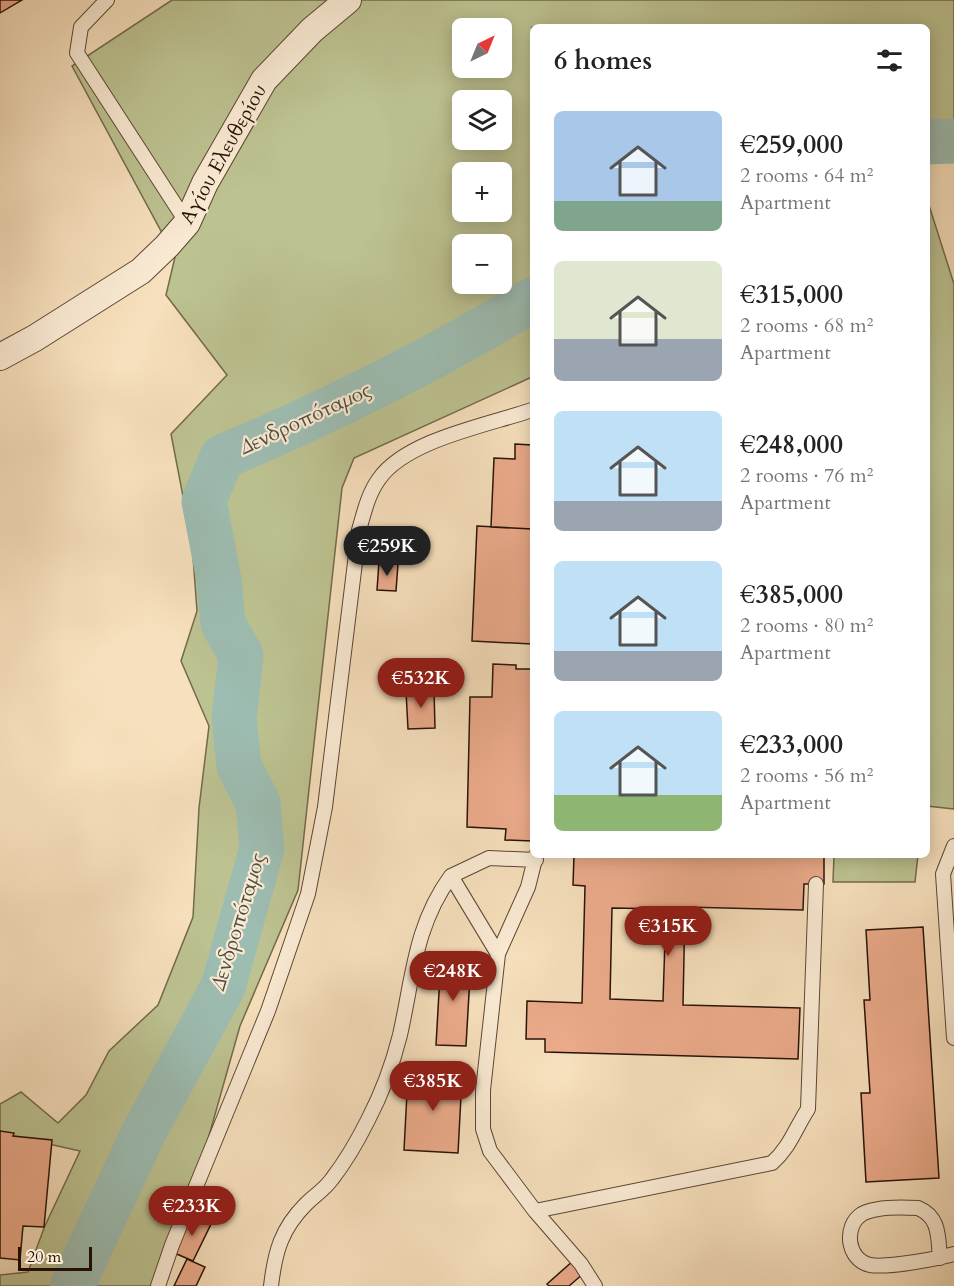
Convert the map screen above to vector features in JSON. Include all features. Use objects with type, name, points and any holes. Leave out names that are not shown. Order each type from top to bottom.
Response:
[{"type":"street","name":"Αγίου Ελευθερίου","points":[[0,357],[35,338],[141,271],[187,223],[205,183],[264,80],[312,30],[348,0]]},
{"type":"lane","points":[[107,0],[81,27],[77,53],[187,223]]},
{"type":"lane","points":[[158,1286],[172,1245],[268,1011],[308,894],[318,854],[327,796],[359,530],[369,497],[388,467],[403,455],[424,445],[530,411]]},
{"type":"lane","points":[[954,846],[943,874],[954,1038]]},
{"type":"lane","points":[[271,1286],[274,1262],[285,1228],[305,1204],[331,1181],[369,1119],[399,1037],[412,968],[425,919],[437,896],[452,876],[489,858],[530,857]]},
{"type":"lane","points":[[536,858],[528,887],[498,954],[483,1090],[483,1130],[490,1151],[596,1286]]},
{"type":"lane","points":[[452,876],[498,954]]},
{"type":"lane","points":[[535,1211],[772,1163],[785,1152],[808,1109],[816,884]]},
{"type":"lane","points":[[940,1258],[936,1223],[932,1216],[918,1208],[865,1213],[853,1223],[850,1230],[852,1250],[856,1257],[870,1265],[940,1258],[954,1254]]},
{"type":"green space","points":[[172,0],[954,0],[954,155],[930,160],[930,24],[530,24],[530,378],[354,458],[342,488],[298,890],[240,1026],[203,1157],[153,1286],[0,1286],[0,1275],[28,1272],[44,1228],[80,1151],[0,1133],[0,1104],[21,1092],[58,1123],[86,1095],[109,1051],[158,1005],[193,917],[199,808],[209,726],[181,661],[197,611],[192,543],[171,434],[227,375],[166,295],[175,257],[72,66]]},
{"type":"green space","points":[[930,208],[954,284],[954,809],[930,806]]},
{"type":"green space","points":[[834,858],[918,858],[915,882],[833,882]]},
{"type":"building","points":[[0,0],[22,0],[0,13]]},
{"type":"building","points":[[515,444],[530,445],[530,529],[491,527],[494,458],[515,459]]},
{"type":"building","points":[[477,526],[530,529],[530,644],[472,641]]},
{"type":"building","points":[[379,562],[398,564],[396,591],[377,590]]},
{"type":"building","points":[[420,663],[438,664],[437,681],[419,680]]},
{"type":"building","points":[[493,664],[516,665],[516,669],[530,669],[530,841],[505,840],[506,829],[467,827],[470,697],[492,697]]},
{"type":"building","points":[[434,690],[435,728],[408,729],[406,691]]},
{"type":"building","points":[[574,858],[824,858],[824,884],[804,884],[803,910],[685,907],[683,1005],[800,1008],[798,1059],[545,1052],[545,1039],[526,1039],[527,1001],[582,1003],[585,886],[573,885]],"holes":[[[612,908],[666,909],[663,1001],[610,999]]]},
{"type":"building","points":[[923,927],[939,1178],[866,1182],[861,1093],[870,1093],[864,1000],[870,1000],[866,930]]},
{"type":"building","points":[[441,957],[471,959],[466,1046],[436,1045]]},
{"type":"building","points":[[427,1063],[440,1064],[439,1076],[462,1077],[458,1153],[404,1150],[408,1074],[426,1075]]},
{"type":"building","points":[[0,1131],[14,1133],[13,1136],[52,1140],[44,1227],[23,1226],[20,1260],[0,1258]]},
{"type":"building","points":[[191,1212],[212,1222],[193,1261],[172,1252]]},
{"type":"building","points":[[187,1259],[205,1267],[196,1286],[174,1286]]},
{"type":"building","points":[[574,1260],[584,1273],[569,1286],[549,1286],[547,1284]]},
{"type":"waterway","name":"Δενδροπόταμος","points":[[930,142],[954,141]]},
{"type":"waterway","name":"Δενδροπόταμος","points":[[72,1286],[144,1132],[223,987],[262,848],[258,803],[239,766],[234,719],[241,655],[223,624],[219,580],[204,501],[222,457],[380,384],[457,344],[530,301]]}]
